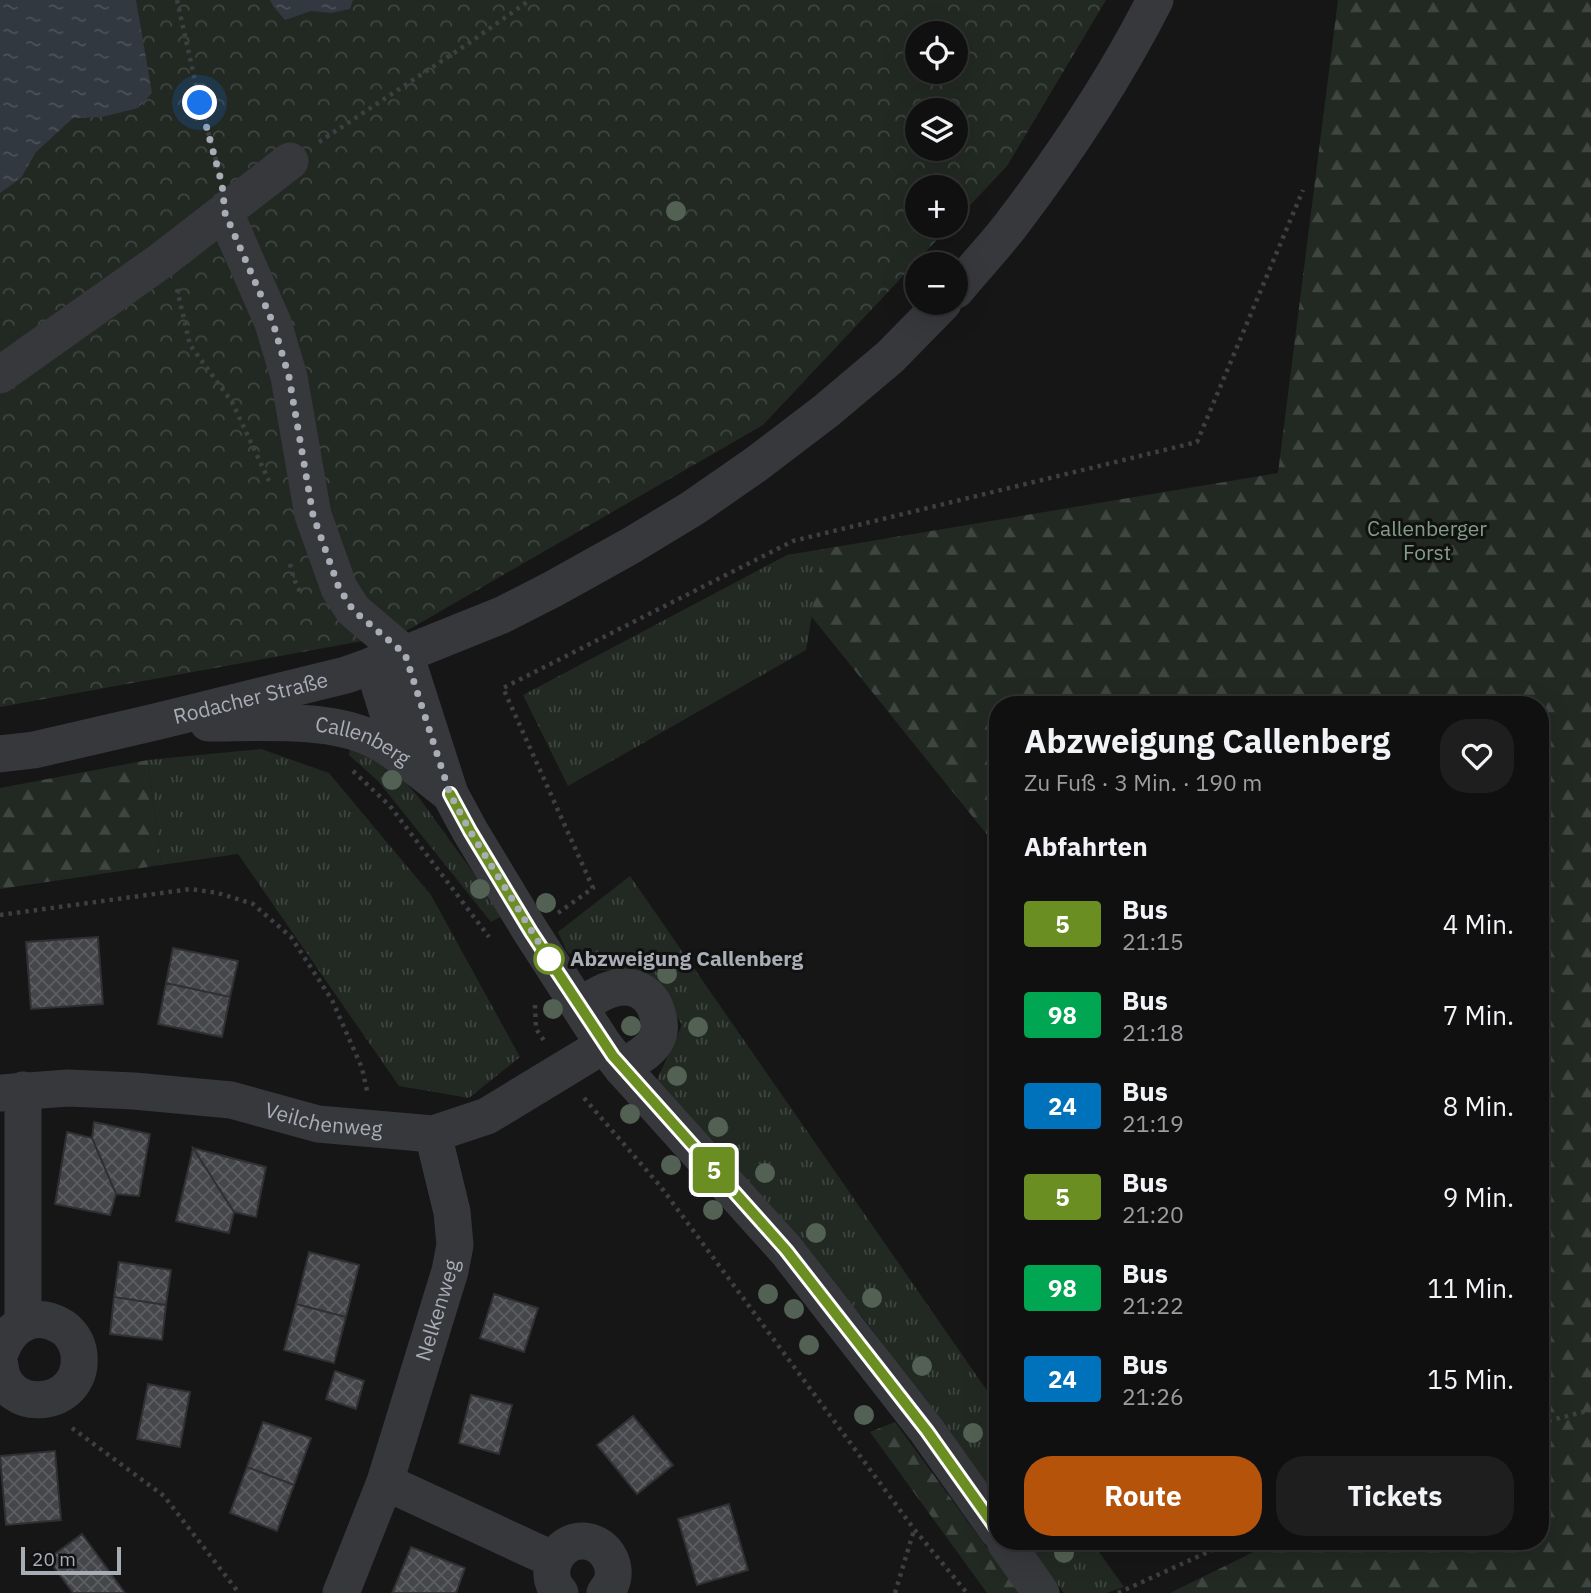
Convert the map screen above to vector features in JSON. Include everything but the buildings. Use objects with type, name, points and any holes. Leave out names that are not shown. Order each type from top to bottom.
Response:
[{"type":"street","points":[[968,276],[1010,226],[1076,135],[1140,30],[1155,0]]},
{"type":"street","points":[[0,375],[162,260],[290,161]]},
{"type":"street","points":[[225,213],[273,323],[289,377],[313,515],[339,588],[353,610],[375,665],[402,758]]},
{"type":"street","name":"Rodacher Straße","points":[[155,722],[375,665],[512,610],[632,545],[755,466],[890,357],[931,315]]},
{"type":"street","name":"Callenberg","points":[[375,665],[450,794]]},
{"type":"street","points":[[0,754],[34,750],[155,722]]},
{"type":"street","name":"Callenberg","points":[[155,722],[315,724],[349,731],[374,739],[450,794]]},
{"type":"street","points":[[450,794],[531,932],[613,1056],[786,1250],[927,1431],[989,1518]]},
{"type":"street","points":[[580,1006],[608,990],[620,987],[645,992],[655,1005],[660,1024],[657,1038],[651,1047],[613,1056]]},
{"type":"street","name":"Veilchenweg","points":[[23,1324],[11,1091],[68,1088],[121,1090],[231,1100],[318,1124],[433,1134],[487,1116],[565,1070],[613,1056]]},
{"type":"street","name":"Nelkenweg","points":[[341,1593],[385,1482],[450,1271],[455,1245],[452,1212],[433,1134]]},
{"type":"street","points":[[0,1353],[5,1339],[15,1328],[29,1321],[45,1320],[60,1325],[72,1335],[79,1350],[80,1366],[75,1381],[64,1392],[50,1399],[34,1400],[19,1395],[8,1384],[0,1366]]},
{"type":"street","points":[[385,1482],[557,1576],[560,1550],[583,1541],[594,1544],[604,1550],[611,1560],[611,1584],[605,1593]]},
{"type":"street","points":[[1011,1550],[1041,1593]]},
{"type":"path","points":[[177,0],[200,103],[222,184],[225,213]]},
{"type":"path","points":[[290,161],[530,0]]},
{"type":"path","points":[[531,932],[593,888],[503,688],[793,541],[1197,442],[1303,190]]},
{"type":"path","points":[[162,260],[176,284],[190,345],[232,402],[272,491]]},
{"type":"path","points":[[288,554],[302,597]]},
{"type":"path","points":[[349,731],[344,750],[347,765],[390,806],[496,945]]},
{"type":"path","points":[[0,915],[191,889],[218,893],[253,904],[291,937],[332,1000],[362,1068],[375,1130]]},
{"type":"path","points":[[535,1003],[536,1029],[582,1095],[661,1187],[914,1529],[967,1593]]},
{"type":"path","points":[[50,1399],[57,1417],[164,1496],[239,1593]]},
{"type":"path","points":[[1549,1421],[1591,1410]]},
{"type":"path","points":[[895,1593],[914,1529]]},
{"type":"path","points":[[1118,1593],[1212,1550]]},
{"type":"green space","points":[[0,0],[1106,0],[1007,166],[968,207],[968,175],[905,175],[905,238],[939,238],[926,252],[905,252],[905,274],[763,425],[401,634],[0,707]]},
{"type":"green space","name":"Callenberger Forst","points":[[1338,0],[1591,0],[1591,1593],[1170,1593],[1258,1550],[1549,1550],[1549,696],[989,696],[989,837],[811,616],[823,549],[1278,473]]},
{"type":"green space","points":[[823,549],[806,650],[568,786],[523,695],[787,555]]},
{"type":"green space","points":[[350,745],[387,762],[417,795],[504,915],[491,922],[378,781],[349,755]]},
{"type":"green space","points":[[261,749],[329,773],[431,895],[520,1057],[469,1098],[399,1086],[238,854],[161,865],[148,760]]},
{"type":"green space","points":[[148,760],[161,865],[0,889],[0,788]]},
{"type":"green space","points":[[630,876],[989,1393],[989,1491],[865,1320],[655,1084],[682,1025],[662,991],[642,974],[592,969],[567,952],[558,932]]},
{"type":"green space","points":[[895,1422],[1020,1593],[987,1593],[870,1432]]},
{"type":"green space","points":[[1032,1550],[1098,1550],[1124,1587],[1106,1593],[1064,1593]]},
{"type":"water","points":[[0,0],[136,0],[152,93],[138,108],[102,117],[73,118],[36,152],[21,178],[0,193]]},
{"type":"water","points":[[270,0],[353,0],[350,9],[331,13],[311,11],[285,20]]},
{"type":"bus line","name":"5","points":[[450,794],[531,932],[604,1045],[786,1250],[927,1431],[989,1518]]},
{"type":"place","name":"Abzweigung Callenberg","points":[[549,959]]},
{"type":"route","points":[[200,103],[222,184],[225,213],[279,341],[289,377],[313,515],[339,588],[353,610],[405,654],[450,794],[549,959]]}]
